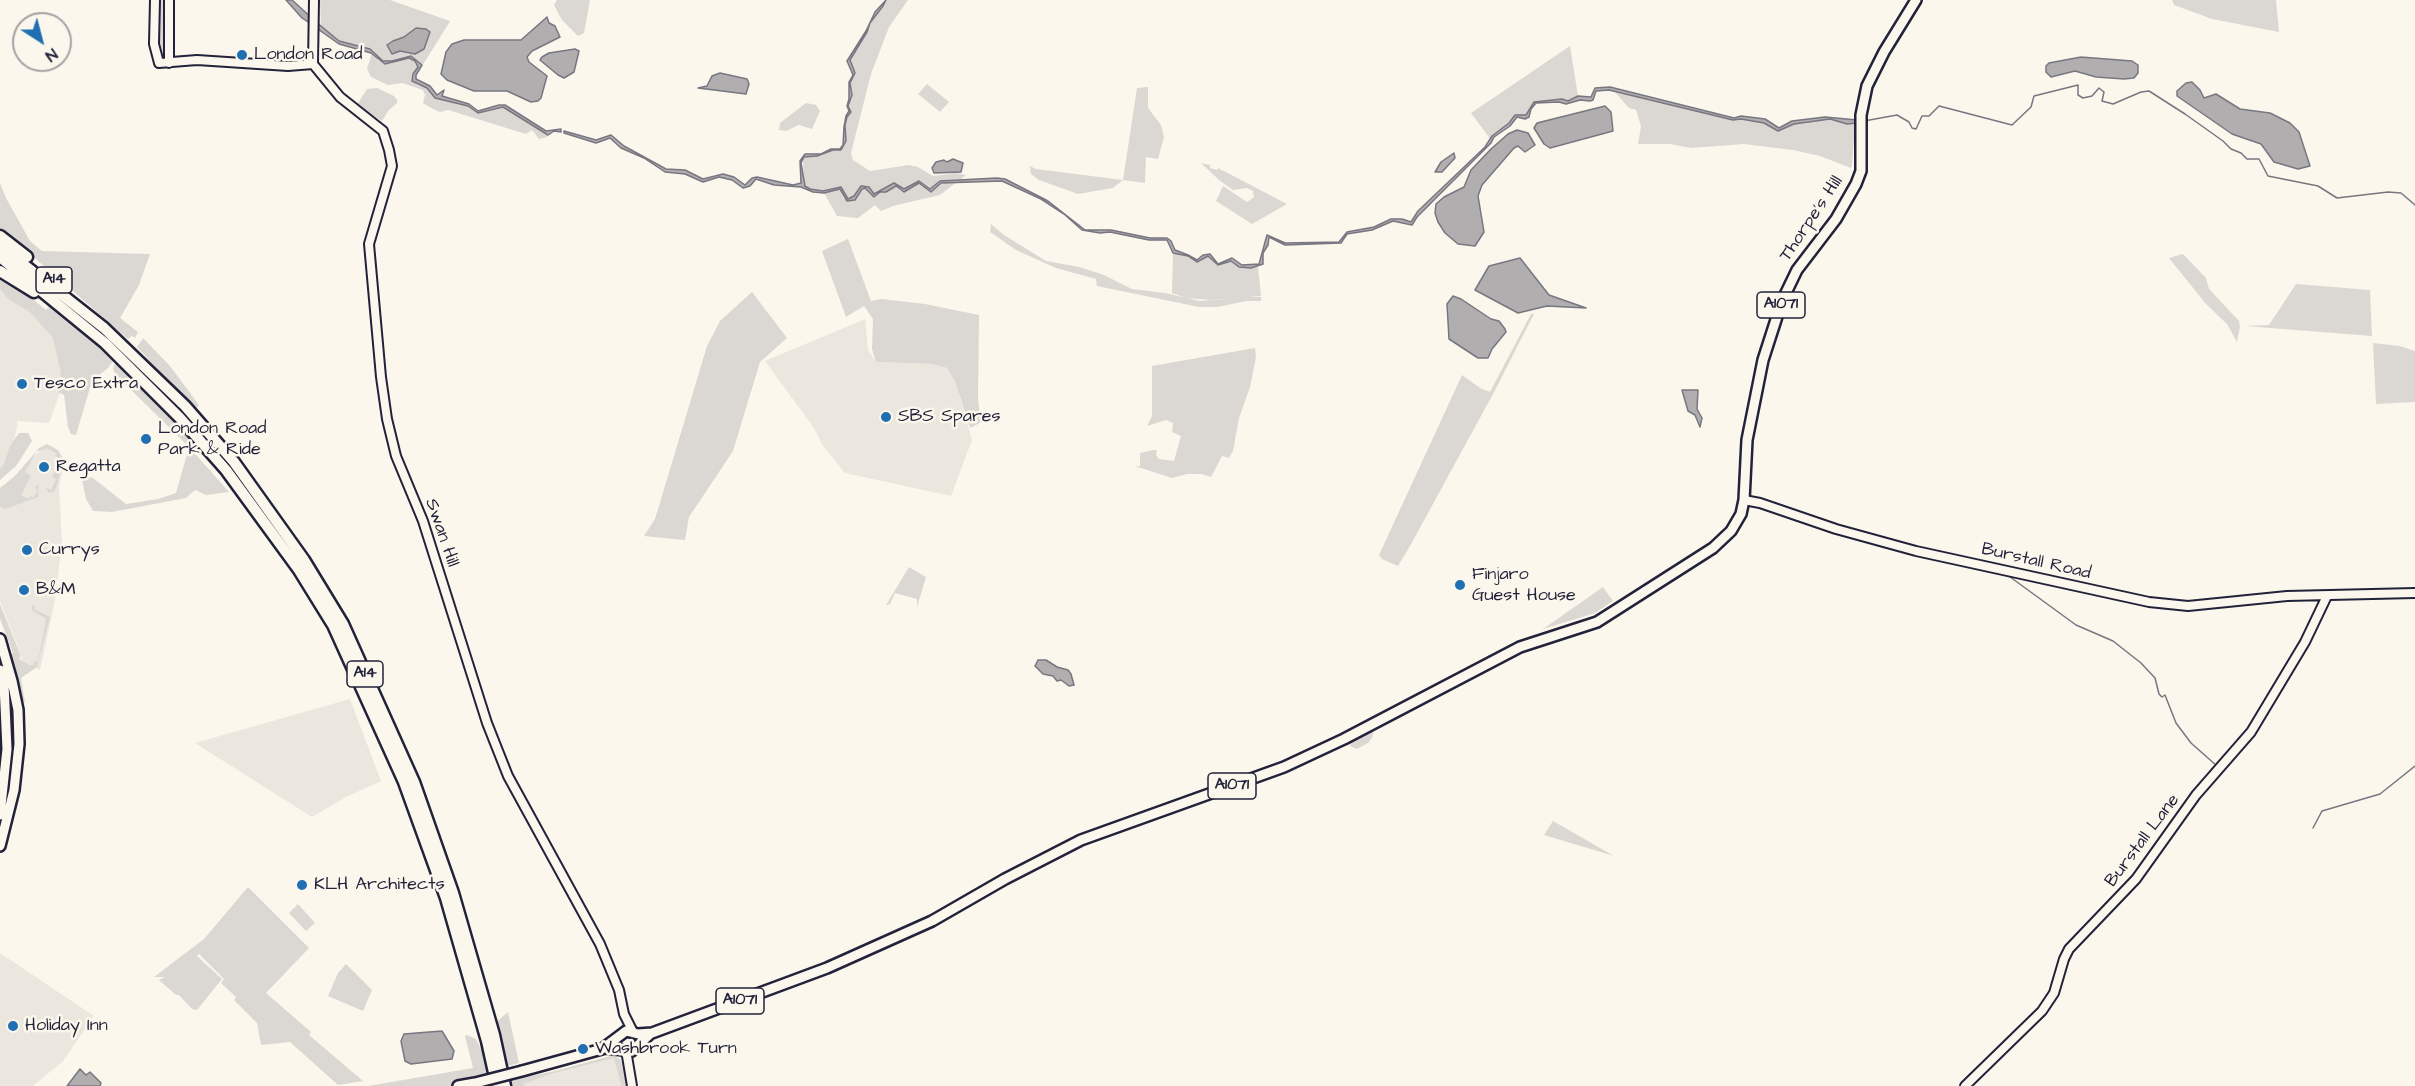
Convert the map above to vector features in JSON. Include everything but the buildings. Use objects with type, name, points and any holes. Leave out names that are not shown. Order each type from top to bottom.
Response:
[{"type":"highway","name":"A14","points":[[0,236],[81,303],[185,406],[234,462],[304,560],[343,624],[414,782],[453,893],[494,1035],[505,1086]]},
{"type":"highway","name":"A14","points":[[0,246],[104,328]]},
{"type":"highway","name":"A14","points":[[0,257],[73,315],[140,376],[226,470],[299,570],[333,625],[404,782],[446,898],[487,1041],[497,1086]]},
{"type":"highway","name":"A14","points":[[0,271],[57,308],[73,315]]},
{"type":"main road","name":"Thorpe's Hill","points":[[1744,500],[1747,440],[1770,333],[1797,270],[1836,219],[1856,184],[1862,159],[1862,115],[1870,77],[1916,0]]},
{"type":"main road","name":"A1071","points":[[636,1046],[652,1033],[827,968],[899,936],[1081,840],[1251,780],[1310,756],[1527,644],[1597,622],[1713,548],[1731,531],[1741,514],[1744,500]]},
{"type":"main road","points":[[0,639],[18,710],[19,744],[14,790],[0,846]]},
{"type":"main road","points":[[0,670],[4,684],[8,749],[0,815]]},
{"type":"main road","name":"A1071","points":[[634,1033],[652,1033]]},
{"type":"main road","points":[[458,1086],[606,1048],[628,1051],[636,1046],[634,1033],[621,1035],[606,1048]]},
{"type":"main road","points":[[621,1035],[622,1049]]},
{"type":"street","points":[[155,0],[154,44],[159,63],[197,60],[288,66],[313,64],[314,0]]},
{"type":"street","points":[[169,0],[169,63]]},
{"type":"street","name":"Swan Hill","points":[[313,64],[340,97],[383,131],[392,166],[369,244],[381,377],[387,420],[396,456],[423,521],[488,723],[508,776],[600,944],[619,990],[624,1014],[634,1033]]},
{"type":"street","name":"Burstall Road","points":[[1744,500],[1760,502],[1836,529],[1916,551],[2149,602],[2188,606],[2256,601],[2287,596],[2415,593]]},
{"type":"street","name":"Burstall Lane","points":[[1965,1086],[2042,1011],[2054,993],[2069,949],[2136,879],[2196,795],[2251,732],[2306,642],[2327,596]]},
{"type":"street","name":"Swan Hill","points":[[621,1035],[624,1014]]},
{"type":"street","points":[[629,1066],[636,1046]]},
{"type":"street","points":[[622,1049],[629,1066],[632,1086]]},
{"type":"shaded area","points":[[159,0],[163,0],[163,57],[157,47]]},
{"type":"shaded area","points":[[286,0],[292,0],[314,20],[314,26],[302,18]]},
{"type":"shaded area","points":[[320,0],[390,0],[450,21],[422,66],[410,56],[384,61],[368,48],[339,41],[321,26]]},
{"type":"shaded area","points":[[557,0],[590,0],[584,33],[578,36],[562,20],[554,5]]},
{"type":"shaded area","points":[[886,0],[870,23],[850,60],[855,73],[850,83],[852,95],[848,106],[851,112],[845,125],[846,141],[841,150],[833,150],[817,156],[804,157],[801,163],[805,186],[823,191],[841,187],[848,199],[854,196],[861,186],[869,187],[874,194],[894,183],[904,189],[919,181],[930,189],[940,181],[1005,179],[1048,201],[1085,230],[1111,230],[1150,238],[1167,238],[1175,250],[1197,260],[1203,255],[1210,254],[1218,264],[1232,258],[1242,265],[1259,264],[1267,235],[1285,243],[1339,242],[1347,232],[1374,227],[1391,219],[1411,222],[1418,211],[1515,115],[1526,115],[1534,102],[1562,99],[1568,101],[1578,96],[1591,97],[1595,88],[1610,87],[1734,118],[1741,116],[1765,119],[1779,128],[1792,121],[1825,117],[1857,120],[1857,123],[1847,124],[1830,119],[1794,124],[1778,131],[1764,123],[1733,120],[1609,90],[1596,91],[1593,100],[1590,101],[1580,100],[1566,104],[1536,103],[1529,117],[1525,119],[1517,117],[1510,126],[1494,137],[1491,143],[1417,217],[1412,225],[1393,221],[1372,230],[1347,234],[1341,243],[1285,245],[1269,237],[1268,245],[1263,253],[1263,264],[1251,268],[1239,267],[1231,261],[1218,265],[1208,256],[1197,262],[1188,256],[1173,253],[1167,240],[1149,240],[1110,232],[1082,230],[1064,214],[1041,199],[1002,181],[941,183],[931,192],[919,183],[904,192],[896,186],[874,197],[865,188],[855,200],[847,201],[840,189],[824,193],[813,192],[801,187],[774,185],[756,179],[750,186],[743,188],[732,180],[719,177],[703,182],[685,174],[665,172],[644,158],[621,148],[610,138],[596,143],[564,133],[564,131],[596,140],[611,135],[624,146],[666,169],[685,170],[703,179],[723,174],[734,177],[745,185],[752,178],[757,177],[793,185],[801,183],[800,161],[805,154],[821,154],[831,149],[840,149],[843,145],[844,127],[846,116],[849,111],[847,106],[849,82],[853,75],[847,61],[875,12]]},
{"type":"shaded area","points":[[887,0],[908,0],[889,27],[871,74],[851,153],[853,160],[870,171],[909,165],[918,167],[933,176],[956,173],[966,175],[961,179],[940,181],[930,189],[919,181],[904,189],[894,183],[874,194],[871,188],[859,187],[854,196],[848,199],[841,187],[823,191],[810,189],[804,185],[803,159],[807,156],[841,150],[846,141],[845,125],[851,112],[848,106],[852,95],[850,83],[855,73],[850,60],[877,12]]},
{"type":"shaded area","points":[[2172,0],[2276,0],[2279,32],[2212,19],[2174,5]]},
{"type":"shaded area","points":[[547,17],[549,23],[555,26],[560,37],[532,51],[527,57],[529,62],[547,76],[541,98],[538,101],[531,102],[507,91],[474,91],[447,80],[441,74],[446,52],[452,44],[464,40],[521,40]]},
{"type":"shaded area","points":[[315,21],[339,41],[370,49],[383,61],[411,56],[422,65],[416,79],[430,86],[437,95],[444,90],[442,96],[469,104],[478,111],[505,105],[546,131],[561,129],[561,132],[554,131],[548,135],[503,107],[478,113],[468,106],[435,98],[427,88],[412,81],[413,74],[418,67],[415,61],[409,58],[385,64],[371,53],[339,44],[315,27]]},
{"type":"shaded area","points":[[416,28],[430,32],[424,49],[415,54],[400,51],[392,54],[387,45]]},
{"type":"shaded area","points":[[1570,46],[1578,96],[1568,101],[1562,99],[1534,102],[1526,115],[1515,115],[1509,123],[1492,136],[1491,140],[1471,113]]},
{"type":"shaded area","points":[[575,49],[579,51],[574,72],[564,78],[540,60],[549,53]]},
{"type":"shaded area","points":[[372,53],[379,61],[389,64],[409,58],[415,61],[418,67],[413,74],[417,85],[427,88],[435,98],[468,106],[481,113],[503,107],[548,135],[539,139],[532,130],[526,134],[448,110],[440,112],[433,109],[423,103],[425,95],[423,90],[402,83],[388,85],[371,77],[367,69]]},
{"type":"shaded area","points":[[2081,57],[2132,61],[2138,65],[2138,73],[2134,78],[2124,79],[2096,77],[2075,71],[2051,77],[2046,72],[2046,66],[2049,63]]},
{"type":"shaded area","points":[[720,73],[747,79],[749,84],[746,94],[698,88],[707,86],[712,76]]},
{"type":"shaded area","points":[[2192,82],[2204,98],[2216,94],[2240,109],[2270,113],[2290,123],[2299,132],[2310,166],[2298,169],[2274,162],[2261,144],[2232,134],[2177,96],[2177,91],[2186,83]]},
{"type":"shaded area","points":[[927,84],[949,102],[940,112],[918,94]]},
{"type":"shaded area","points":[[1148,87],[1148,108],[1161,125],[1164,137],[1158,159],[1146,157],[1145,183],[1123,180],[1137,88]]},
{"type":"shaded area","points":[[377,88],[394,96],[397,100],[382,121],[357,105],[367,89]]},
{"type":"shaded area","points":[[1613,90],[1733,120],[1764,123],[1778,131],[1794,124],[1826,119],[1855,124],[1852,165],[1851,168],[1820,156],[1793,150],[1744,144],[1691,148],[1670,144],[1638,144],[1641,126],[1636,110],[1629,108]]},
{"type":"shaded area","points":[[806,103],[816,105],[820,111],[812,129],[799,125],[786,131],[779,130],[780,123]]},
{"type":"shaded area","points":[[1605,106],[1611,112],[1613,131],[1550,148],[1544,144],[1534,128],[1537,123]]},
{"type":"shaded area","points":[[1517,130],[1528,133],[1535,145],[1525,152],[1518,146],[1514,148],[1482,185],[1478,196],[1484,232],[1475,246],[1458,244],[1445,233],[1438,222],[1435,213],[1436,204],[1444,197],[1464,187],[1471,170],[1508,134]]},
{"type":"shaded area","points":[[1454,153],[1455,158],[1442,172],[1435,172],[1441,162]]},
{"type":"shaded area","points":[[953,159],[963,163],[961,172],[934,173],[932,168],[936,162],[944,160],[947,162]]},
{"type":"shaded area","points":[[1201,163],[1210,165],[1210,168],[1217,170],[1218,168],[1287,204],[1252,224],[1216,201],[1223,186],[1247,202],[1254,197],[1253,191],[1247,188],[1233,190]]},
{"type":"shaded area","points":[[1030,166],[1036,169],[1123,180],[1113,188],[1078,194],[1039,180],[1031,174]]},
{"type":"shaded area","points":[[957,182],[940,195],[881,211],[875,205],[858,218],[837,216],[824,193],[840,189],[844,199],[856,198],[862,188],[868,189],[871,195],[877,195],[895,186],[901,191],[911,189],[919,183],[931,192],[940,183]]},
{"type":"shaded area","points":[[0,183],[30,241],[42,251],[150,254],[139,285],[120,318],[138,332],[135,338],[132,336],[128,339],[0,228]]},
{"type":"shaded area","points":[[991,224],[1004,235],[1046,261],[1079,267],[1104,275],[1132,289],[1200,301],[1261,297],[1261,301],[1246,301],[1218,307],[1199,307],[1097,286],[1096,279],[1056,268],[1016,250],[990,232]]},
{"type":"shaded area","points":[[848,239],[871,301],[881,299],[925,304],[979,315],[978,398],[979,409],[984,419],[978,424],[970,428],[955,381],[947,368],[932,364],[876,362],[872,349],[873,319],[864,306],[846,317],[822,251]]},
{"type":"shaded area","points":[[1173,253],[1188,256],[1197,262],[1208,256],[1217,265],[1231,261],[1239,267],[1258,267],[1261,296],[1211,300],[1186,298],[1172,293]]},
{"type":"shaded area","points":[[2183,254],[2206,278],[2209,289],[2239,321],[2237,342],[2227,324],[2206,304],[2169,258]]},
{"type":"shaded area","points":[[1520,258],[1549,295],[1586,308],[1547,306],[1518,313],[1475,290],[1489,266]]},
{"type":"shaded area","points":[[0,280],[46,310],[50,306],[112,356],[110,358],[113,361],[108,368],[92,381],[76,435],[71,434],[68,427],[64,395],[58,392],[61,373],[53,338],[30,312],[8,299],[0,289]]},
{"type":"shaded area","points":[[2296,284],[2370,290],[2372,336],[2245,326],[2269,325]]},
{"type":"shaded area","points":[[0,288],[37,316],[53,334],[70,366],[49,423],[18,421],[10,461],[0,474]]},
{"type":"shaded area","points":[[752,292],[787,338],[760,362],[733,451],[689,517],[685,540],[644,536],[655,519],[707,346],[720,321]]},
{"type":"shaded area","points":[[1453,296],[1491,319],[1499,321],[1505,329],[1506,332],[1492,349],[1488,358],[1478,358],[1449,339],[1447,304]]},
{"type":"shaded area","points":[[1531,314],[1534,314],[1493,394],[1398,566],[1382,559],[1379,555],[1462,375],[1490,392]]},
{"type":"shaded area","name":"SBS Spares","points":[[865,319],[868,350],[876,362],[932,364],[947,368],[955,380],[972,440],[951,496],[845,473],[823,446],[814,428],[765,361]]},
{"type":"shaded area","points":[[143,338],[170,366],[199,405],[195,410],[137,347]]},
{"type":"shaded area","points":[[2373,343],[2400,346],[2415,351],[2415,402],[2376,404]]},
{"type":"shaded area","points":[[1255,348],[1256,357],[1250,387],[1239,418],[1233,451],[1229,458],[1222,456],[1211,477],[1202,474],[1187,474],[1172,478],[1135,466],[1140,466],[1140,453],[1153,450],[1157,450],[1156,455],[1159,459],[1174,461],[1181,436],[1172,432],[1173,423],[1166,420],[1147,426],[1152,416],[1152,366]]},
{"type":"shaded area","points":[[115,363],[118,366],[121,364],[196,442],[190,448],[229,492],[206,495],[195,490],[186,498],[112,512],[93,511],[86,499],[81,474],[93,478],[126,504],[158,499],[176,493],[189,447],[115,374],[113,369]]},
{"type":"shaded area","points":[[1682,390],[1698,390],[1697,409],[1702,418],[1700,427],[1695,415],[1688,411]]},
{"type":"shaded area","points":[[19,433],[28,433],[32,441],[16,466],[0,480],[0,469],[10,446]]},
{"type":"shaded area","points":[[47,444],[58,450],[64,460],[55,491],[49,493],[46,487],[51,490],[56,479],[52,477],[61,459],[55,456],[56,453],[46,448],[37,451],[25,472],[31,476],[21,495],[28,499],[30,496],[34,497],[38,490],[35,488],[39,484],[38,497],[5,509],[0,506],[0,488],[15,476],[39,448]]},
{"type":"shaded area","points":[[46,445],[58,452],[64,466],[59,485],[62,543],[55,600],[40,670],[20,661],[22,657],[0,601],[0,490]]},
{"type":"shaded area","points":[[909,567],[926,577],[917,607],[917,599],[895,593],[890,604],[886,605]]},
{"type":"shaded area","points":[[1603,587],[1613,601],[1595,613],[1543,629]]},
{"type":"shaded area","points":[[0,604],[21,656],[19,659],[30,665],[33,665],[34,661],[38,662],[46,619],[32,610],[32,605],[35,606],[34,609],[50,617],[37,667],[21,678],[25,703],[20,699],[11,655],[13,653],[0,619]]},
{"type":"shaded area","points":[[1038,660],[1046,660],[1057,667],[1068,670],[1074,685],[1069,686],[1061,680],[1057,681],[1053,676],[1043,674],[1035,666]]},
{"type":"shaded area","points":[[350,699],[381,781],[346,797],[312,817],[195,743]]},
{"type":"shaded area","points":[[1374,728],[1372,738],[1368,743],[1357,749],[1350,746],[1352,739]]},
{"type":"shaded area","points":[[1553,821],[1614,856],[1544,835]]},
{"type":"shaded area","points":[[248,887],[309,948],[266,993],[311,1032],[309,1035],[363,1081],[338,1085],[290,1042],[261,1045],[257,1023],[221,983],[224,979],[199,954],[197,956],[222,979],[197,1010],[192,1009],[179,995],[159,980],[165,977],[154,977],[204,939]]},
{"type":"shaded area","points":[[298,904],[315,923],[306,931],[289,913]]},
{"type":"shaded area","points":[[0,953],[94,1016],[63,1061],[33,1086],[0,1086]]},
{"type":"shaded area","points":[[346,964],[372,990],[363,1011],[328,996],[338,973]]},
{"type":"shaded area","points":[[508,1012],[519,1063],[504,1067],[494,1024]]},
{"type":"shaded area","points":[[442,1031],[454,1051],[452,1059],[411,1064],[405,1061],[401,1041],[404,1034]]},
{"type":"shaded area","points":[[465,1036],[476,1039],[484,1055],[489,1074],[477,1077],[475,1083],[458,1086],[368,1086],[473,1068]]},
{"type":"shaded area","points":[[614,1055],[621,1060],[627,1086],[621,1086],[614,1058],[551,1074],[524,1084],[524,1086],[509,1086],[508,1080],[551,1072]]},
{"type":"shaded area","points":[[614,1057],[621,1086],[524,1086],[524,1084],[551,1074]]},
{"type":"shaded area","points":[[80,1069],[86,1075],[90,1072],[101,1083],[100,1086],[67,1086]]},
{"type":"waterway","points":[[1864,121],[1897,115],[1916,129],[1922,116],[1929,116],[1939,106],[2012,125],[2031,107],[2034,96],[2078,85],[2078,95],[2083,98],[2092,96],[2099,88],[2104,92],[2102,101],[2113,104],[2149,91],[2247,159],[2259,159],[2268,176],[2318,186],[2337,198],[2388,192],[2401,193],[2415,205]]},
{"type":"waterway","points":[[2006,574],[2076,625],[2113,641],[2141,663],[2155,678],[2159,694],[2162,697],[2165,695],[2176,723],[2191,743],[2217,766]]},
{"type":"waterway","points":[[2313,828],[2322,811],[2380,794],[2415,766]]},
{"type":"place","name":"London Road","points":[[242,55]]},
{"type":"place","name":"Tesco Extra","points":[[22,384]]},
{"type":"place","name":"SBS Spares","points":[[886,417]]},
{"type":"place","name":"London Road Park & Ride","points":[[146,439]]},
{"type":"place","name":"Regatta","points":[[44,467]]},
{"type":"place","name":"Currys","points":[[27,550]]},
{"type":"place","name":"Finjaro Guest House","points":[[1460,585]]},
{"type":"place","name":"B&M","points":[[24,590]]},
{"type":"place","name":"KLH Architects","points":[[302,885]]},
{"type":"place","name":"Holiday Inn","points":[[13,1026]]},
{"type":"place","name":"Washbrook Turn","points":[[583,1049]]}]
